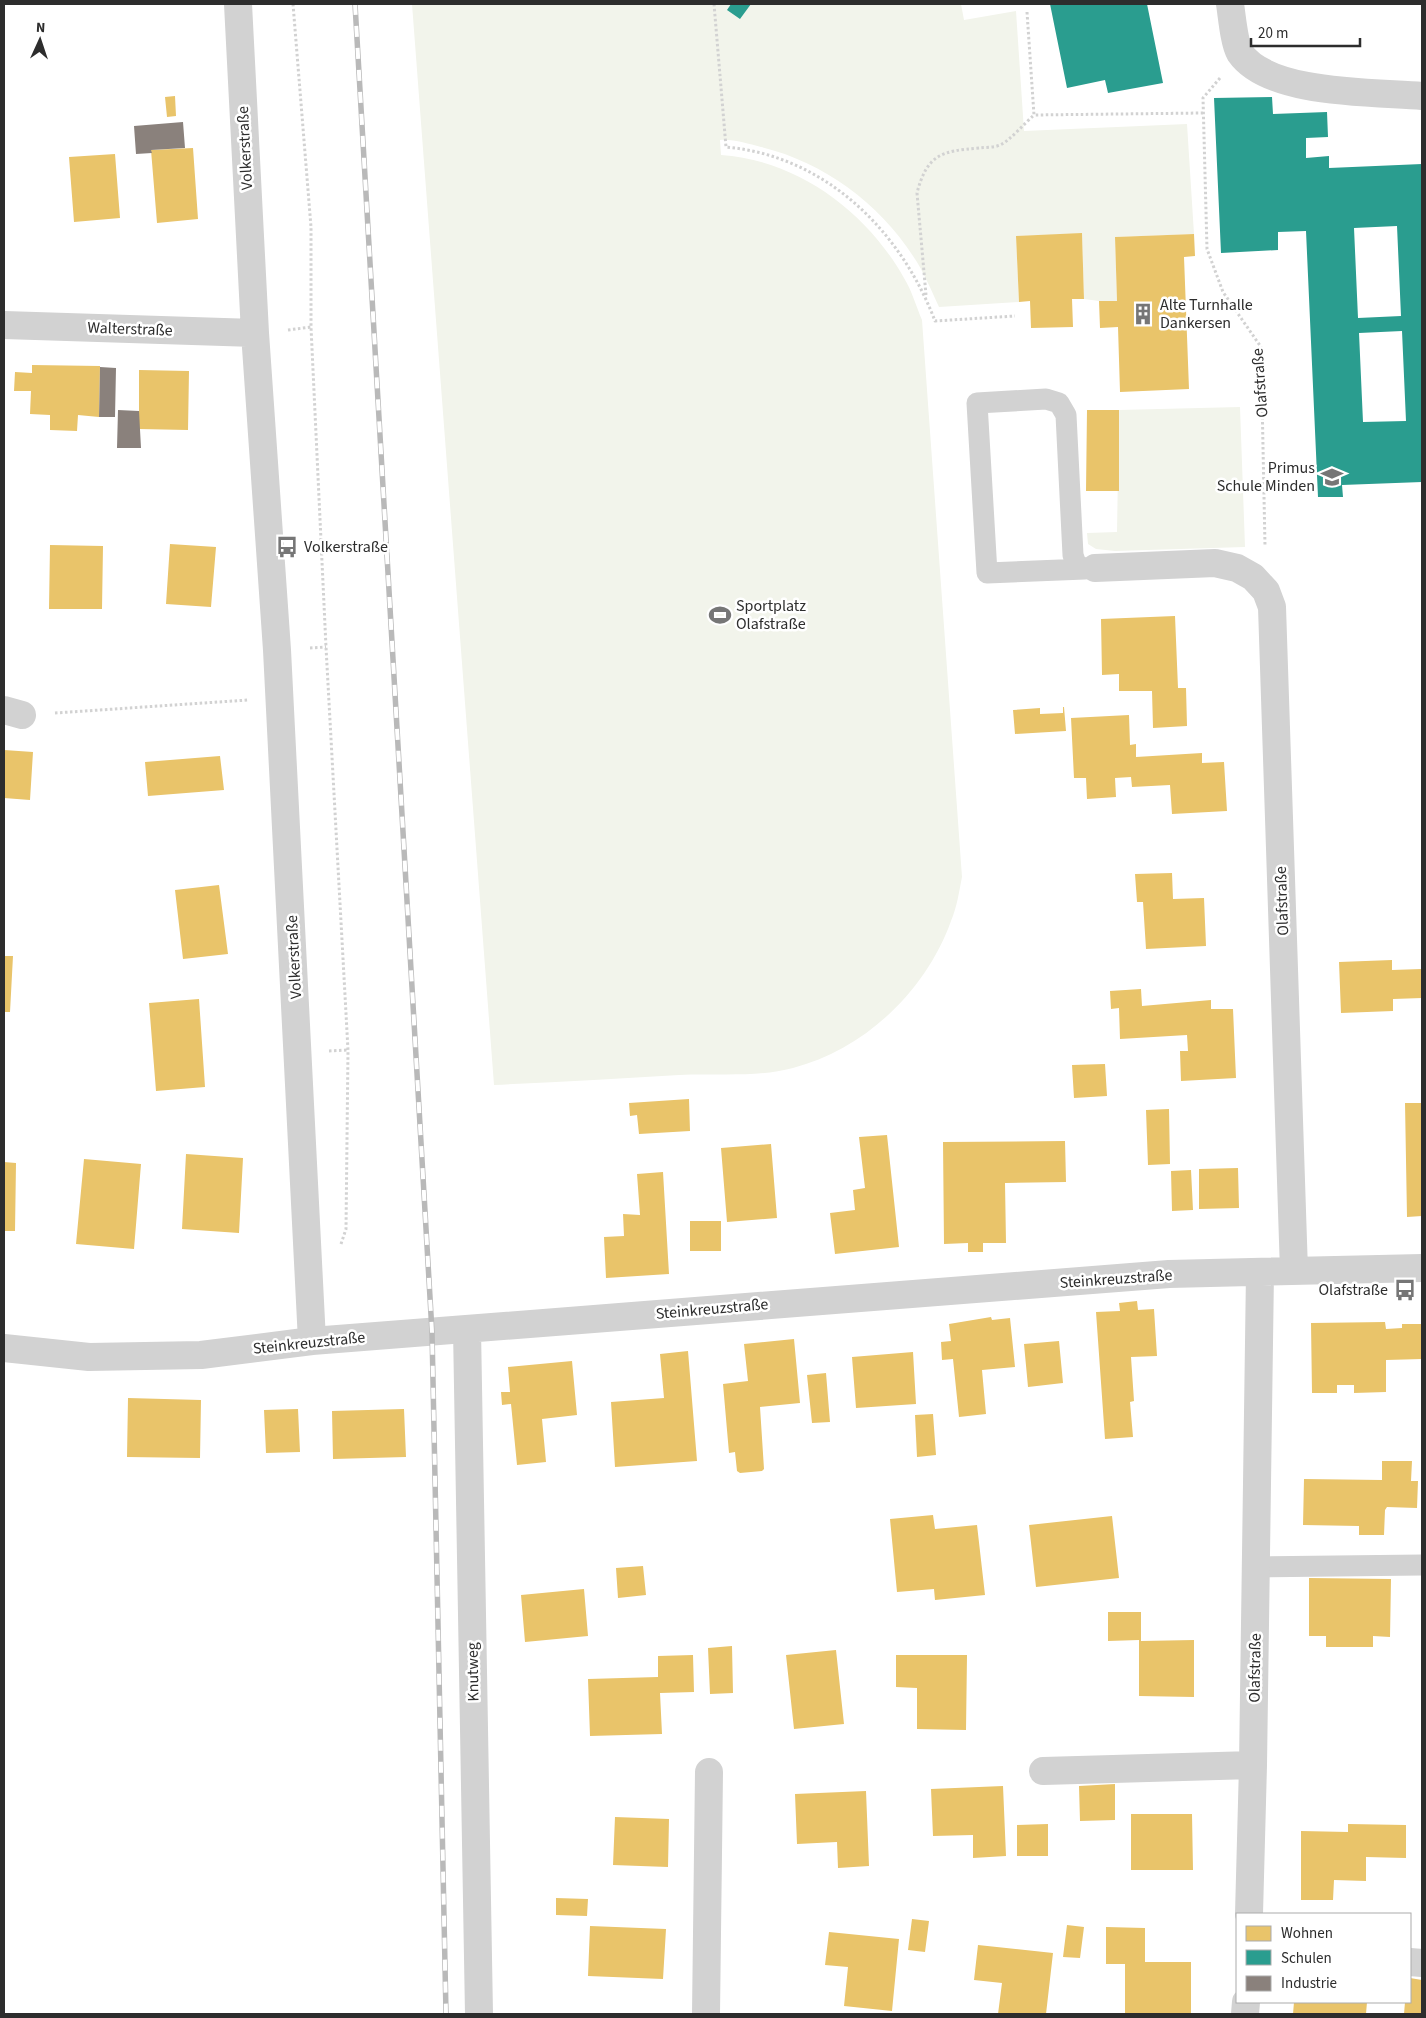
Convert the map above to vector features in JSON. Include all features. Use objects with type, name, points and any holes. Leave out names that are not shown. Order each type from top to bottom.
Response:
[{"type":"street","name":"Volkerstraße","points":[[238,4],[255,334],[280,699],[311,1281],[312,1341]]},
{"type":"street","points":[[1230,4],[1238,51],[1261,72],[1286,82],[1319,88],[1422,96]]},
{"type":"street","name":"Walterstraße","points":[[4,325],[255,334]]},
{"type":"street","name":"Olafstraße","points":[[1090,568],[1215,563],[1238,568],[1253,577],[1266,592],[1272,607],[1294,1271]]},
{"type":"street","name":"Steinkreuzstraße","points":[[4,1348],[89,1357],[191,1355],[312,1341],[1149,1276],[1422,1268]]},
{"type":"street","name":"Olafstraße","points":[[1248,1913],[1253,1765],[1260,1272]]},
{"type":"street","name":"Knutweg","points":[[467,1329],[479,2014]]},
{"type":"street","points":[[1043,1771],[1253,1765]]},
{"type":"street","points":[[706,2014],[709,1772]]},
{"type":"lane","points":[[1046,399],[1059,403],[1066,415],[1073,555],[1076,564],[1090,568],[987,573],[977,403],[1046,399]]},
{"type":"lane","points":[[1256,1567],[1422,1565]]},
{"type":"path","points":[[293,4],[311,227],[312,347],[348,1050],[346,1229],[340,1246]]},
{"type":"path","points":[[714,4],[726,147],[743,149],[786,160],[841,191],[886,235],[902,255],[926,298],[935,321],[1015,316]]},
{"type":"path","points":[[1027,12],[1034,116]]},
{"type":"path","name":"Olafstraße","points":[[1238,51],[1216,84],[1203,98],[1207,249],[1223,292],[1260,347],[1266,592]]},
{"type":"path","points":[[926,298],[917,193],[920,180],[926,168],[937,156],[954,150],[994,147],[1003,144],[1034,116],[1204,113]]},
{"type":"path","points":[[13,713],[280,699]]},
{"type":"shaded area","points":[[412,4],[961,4],[964,20],[1016,11],[1024,131],[1187,124],[1194,234],[1115,237],[1117,301],[1084,299],[1082,234],[1016,236],[1019,302],[939,307],[921,268],[899,237],[884,219],[848,187],[806,163],[784,154],[741,142],[720,140],[721,155],[749,159],[777,167],[803,179],[828,194],[850,211],[889,254],[912,293],[922,320],[962,877],[955,910],[940,947],[926,971],[909,993],[890,1014],[868,1032],[845,1047],[819,1059],[793,1068],[765,1073],[679,1075],[494,1085]]},
{"type":"shaded area","points":[[1240,407],[1245,547],[1115,551],[1096,549],[1088,544],[1087,533],[1117,532],[1119,410]]},
{"type":"building: Wohnen","points":[[175,96],[176,116],[167,117],[165,97]]},
{"type":"building: Wohnen","points":[[193,148],[198,219],[157,223],[151,150]]},
{"type":"building: Wohnen","points":[[115,154],[120,218],[74,222],[69,157]]},
{"type":"building: Wohnen","points":[[1082,233],[1084,299],[1072,299],[1073,327],[1031,328],[1030,301],[1019,302],[1016,236]]},
{"type":"building: Wohnen","name":"Alte Turnhalle Dankersen","points":[[1194,234],[1195,256],[1184,257],[1189,389],[1120,392],[1118,327],[1100,328],[1099,301],[1117,301],[1115,237]]},
{"type":"building: Wohnen","points":[[32,365],[100,366],[99,417],[78,415],[77,431],[50,430],[50,415],[30,414],[31,391],[14,391],[15,372],[32,373]]},
{"type":"building: Wohnen","points":[[139,370],[189,371],[188,430],[139,429]]},
{"type":"building: Wohnen","points":[[1087,410],[1119,410],[1119,491],[1086,491]]},
{"type":"building: Wohnen","points":[[170,544],[216,547],[211,607],[166,604]]},
{"type":"building: Wohnen","points":[[50,545],[103,546],[102,609],[49,609]]},
{"type":"building: Wohnen","points":[[1175,616],[1178,688],[1186,688],[1187,726],[1153,728],[1152,691],[1119,691],[1119,674],[1102,675],[1101,619]]},
{"type":"building: Wohnen","points":[[1063,707],[1066,731],[1015,734],[1013,710],[1040,708],[1040,714],[1063,713]]},
{"type":"building: Wohnen","points":[[1129,715],[1130,745],[1136,744],[1136,757],[1202,753],[1202,763],[1224,762],[1227,811],[1172,814],[1170,785],[1132,787],[1131,777],[1115,778],[1116,797],[1087,799],[1086,778],[1074,778],[1071,718]]},
{"type":"building: Wohnen","points":[[4,750],[33,752],[30,800],[4,798]]},
{"type":"building: Wohnen","points":[[220,756],[224,790],[148,796],[145,762]]},
{"type":"building: Wohnen","points":[[1172,873],[1173,899],[1204,898],[1206,946],[1146,949],[1143,902],[1137,902],[1135,874]]},
{"type":"building: Wohnen","points":[[219,885],[228,954],[183,959],[175,890]]},
{"type":"building: Wohnen","points":[[4,956],[13,956],[10,1012],[4,1012]]},
{"type":"building: Wohnen","points":[[1392,960],[1392,970],[1422,969],[1422,998],[1393,999],[1393,1011],[1341,1013],[1339,962]]},
{"type":"building: Wohnen","points":[[1141,989],[1142,1006],[1211,1000],[1211,1009],[1233,1009],[1236,1078],[1181,1081],[1180,1051],[1188,1051],[1187,1035],[1120,1039],[1119,1008],[1111,1009],[1110,991]]},
{"type":"building: Wohnen","points":[[199,999],[205,1087],[156,1091],[149,1003]]},
{"type":"building: Wohnen","points":[[1105,1064],[1107,1096],[1074,1098],[1072,1065]]},
{"type":"building: Wohnen","points":[[689,1099],[690,1131],[639,1134],[637,1115],[630,1116],[629,1103]]},
{"type":"building: Wohnen","points":[[1405,1103],[1422,1103],[1422,1216],[1407,1217]]},
{"type":"building: Wohnen","points":[[1169,1109],[1170,1164],[1148,1165],[1146,1110]]},
{"type":"building: Wohnen","points":[[887,1135],[899,1247],[835,1254],[830,1213],[855,1210],[853,1190],[865,1188],[859,1137]]},
{"type":"building: Wohnen","points":[[1065,1141],[1066,1182],[1005,1183],[1006,1243],[983,1243],[983,1252],[968,1252],[968,1243],[944,1244],[943,1142]]},
{"type":"building: Wohnen","points":[[771,1144],[777,1218],[727,1222],[721,1148]]},
{"type":"building: Wohnen","points":[[186,1154],[243,1158],[239,1233],[182,1229]]},
{"type":"building: Wohnen","points":[[84,1159],[141,1164],[134,1249],[76,1244]]},
{"type":"building: Wohnen","points":[[4,1162],[16,1163],[15,1231],[4,1231]]},
{"type":"building: Wohnen","points":[[1238,1168],[1239,1208],[1199,1209],[1199,1169]]},
{"type":"building: Wohnen","points":[[1191,1170],[1193,1210],[1172,1211],[1171,1171]]},
{"type":"building: Wohnen","points":[[663,1172],[669,1274],[606,1278],[604,1237],[624,1236],[623,1214],[640,1215],[637,1174]]},
{"type":"building: Wohnen","points":[[690,1221],[721,1221],[721,1251],[690,1251]]},
{"type":"building: Wohnen","points":[[1137,1301],[1138,1310],[1154,1309],[1157,1356],[1131,1357],[1134,1401],[1130,1402],[1133,1437],[1105,1439],[1096,1312],[1120,1311],[1119,1303]]},
{"type":"building: Wohnen","points":[[991,1317],[992,1320],[1010,1318],[1015,1367],[982,1370],[986,1414],[959,1417],[953,1359],[942,1360],[941,1342],[951,1341],[949,1324]]},
{"type":"building: Wohnen","points":[[1385,1322],[1386,1329],[1402,1328],[1402,1324],[1422,1324],[1422,1359],[1386,1360],[1386,1392],[1354,1393],[1354,1385],[1337,1385],[1337,1393],[1312,1393],[1311,1323]]},
{"type":"building: Wohnen","points":[[794,1339],[800,1403],[760,1407],[764,1469],[762,1471],[740,1473],[737,1471],[735,1452],[729,1453],[723,1384],[748,1381],[744,1344]]},
{"type":"building: Wohnen","points":[[1059,1341],[1063,1383],[1028,1387],[1024,1344]]},
{"type":"building: Wohnen","points":[[688,1351],[697,1461],[615,1467],[611,1402],[664,1398],[660,1354]]},
{"type":"building: Wohnen","points":[[913,1352],[916,1404],[856,1408],[852,1357]]},
{"type":"building: Wohnen","points":[[572,1361],[577,1415],[542,1419],[546,1462],[517,1465],[511,1404],[502,1405],[501,1392],[510,1392],[508,1367]]},
{"type":"building: Wohnen","points":[[826,1373],[830,1422],[812,1423],[807,1375]]},
{"type":"building: Wohnen","points":[[128,1398],[201,1400],[200,1458],[127,1457]]},
{"type":"building: Wohnen","points":[[298,1409],[300,1452],[266,1453],[264,1410]]},
{"type":"building: Wohnen","points":[[404,1409],[406,1457],[333,1459],[332,1411]]},
{"type":"building: Wohnen","points":[[933,1414],[936,1455],[917,1457],[915,1415]]},
{"type":"building: Wohnen","points":[[1382,1461],[1412,1461],[1411,1481],[1418,1481],[1417,1508],[1387,1507],[1385,1510],[1384,1535],[1359,1535],[1359,1526],[1303,1525],[1304,1479],[1382,1480]]},
{"type":"building: Wohnen","points":[[933,1515],[935,1529],[977,1525],[985,1595],[935,1600],[934,1589],[897,1592],[890,1519]]},
{"type":"building: Wohnen","points":[[1112,1516],[1119,1578],[1036,1587],[1029,1525]]},
{"type":"building: Wohnen","points":[[643,1566],[646,1595],[618,1598],[616,1568]]},
{"type":"building: Wohnen","points":[[1309,1578],[1391,1579],[1390,1637],[1373,1636],[1373,1647],[1326,1647],[1326,1636],[1309,1636]]},
{"type":"building: Wohnen","points":[[584,1589],[588,1636],[525,1642],[521,1595]]},
{"type":"building: Wohnen","points":[[1108,1612],[1141,1612],[1141,1641],[1194,1640],[1194,1697],[1139,1696],[1139,1640],[1108,1641]]},
{"type":"building: Wohnen","points":[[732,1646],[733,1693],[710,1694],[708,1648]]},
{"type":"building: Wohnen","points":[[836,1650],[844,1724],[794,1729],[786,1655]]},
{"type":"building: Wohnen","points":[[693,1655],[694,1692],[660,1693],[662,1734],[590,1736],[588,1679],[658,1677],[658,1656]]},
{"type":"building: Wohnen","points":[[896,1655],[967,1655],[966,1730],[917,1729],[917,1688],[896,1687]]},
{"type":"building: Wohnen","points":[[1115,1784],[1115,1820],[1080,1821],[1079,1786]]},
{"type":"building: Wohnen","points":[[1003,1786],[1006,1856],[973,1858],[973,1835],[933,1836],[931,1789]]},
{"type":"building: Wohnen","points":[[866,1791],[869,1866],[838,1868],[837,1842],[797,1844],[795,1794]]},
{"type":"building: Wohnen","points":[[1131,1814],[1192,1814],[1193,1870],[1131,1870]]},
{"type":"building: Wohnen","points":[[615,1817],[669,1819],[668,1867],[613,1865]]},
{"type":"building: Wohnen","points":[[1048,1824],[1048,1856],[1017,1856],[1017,1825]]},
{"type":"building: Wohnen","points":[[1348,1824],[1406,1825],[1406,1858],[1366,1857],[1366,1881],[1334,1880],[1333,1900],[1301,1900],[1301,1831],[1348,1832]]},
{"type":"building: Wohnen","points":[[556,1898],[588,1899],[587,1916],[556,1915]]},
{"type":"building: Wohnen","points":[[912,1919],[929,1921],[925,1952],[908,1950]]},
{"type":"building: Wohnen","points":[[1067,1925],[1084,1927],[1080,1958],[1063,1957]]},
{"type":"building: Wohnen","points":[[590,1926],[666,1929],[663,1979],[588,1976]]},
{"type":"building: Wohnen","points":[[1106,1927],[1145,1928],[1145,1962],[1191,1962],[1191,2013],[1125,2013],[1125,1964],[1106,1964]]},
{"type":"building: Wohnen","points":[[829,1932],[899,1939],[892,2011],[844,2006],[848,1967],[825,1965]]},
{"type":"building: Wohnen","points":[[978,1945],[1053,1953],[1046,2014],[998,2014],[1002,1983],[974,1980]]},
{"type":"building: Wohnen","points":[[1411,1978],[1422,1980],[1422,2014],[1404,2014],[1405,2003],[1411,2003]]},
{"type":"building: Wohnen","points":[[1294,2003],[1367,2003],[1366,2014],[1293,2014]]},
{"type":"building: Schulen","points":[[731,4],[751,4],[740,19],[727,10]]},
{"type":"building: Schulen","points":[[1050,4],[1147,4],[1163,83],[1108,93],[1105,80],[1067,88]]},
{"type":"building: Schulen","points":[[1272,97],[1273,114],[1327,112],[1328,137],[1306,138],[1306,158],[1329,156],[1329,168],[1422,164],[1422,482],[1342,485],[1343,497],[1318,497],[1306,231],[1278,232],[1278,250],[1221,253],[1214,98]],"holes":[[[1397,226],[1401,316],[1358,318],[1354,228]],[[1402,331],[1406,421],[1363,422],[1359,333]]]},
{"type":"building: Industrie","points":[[183,122],[185,148],[151,150],[152,153],[136,154],[134,126]]},
{"type":"building: Industrie","points":[[100,367],[116,368],[115,417],[99,417]]},
{"type":"building: Industrie","points":[[118,410],[139,411],[141,448],[117,448]]},
{"type":"railway","points":[[355,4],[432,1332],[446,2014]]},
{"type":"place","name":"Alte Turnhalle Dankersen","points":[[1143,314]]},
{"type":"place","name":"Primus Schule Minden","points":[[1332,477]]},
{"type":"place","name":"Volkerstraße","points":[[287,547]]},
{"type":"place","name":"Sportplatz Olafstraße","points":[[720,615]]},
{"type":"place","name":"Olafstraße","points":[[1405,1290]]}]
